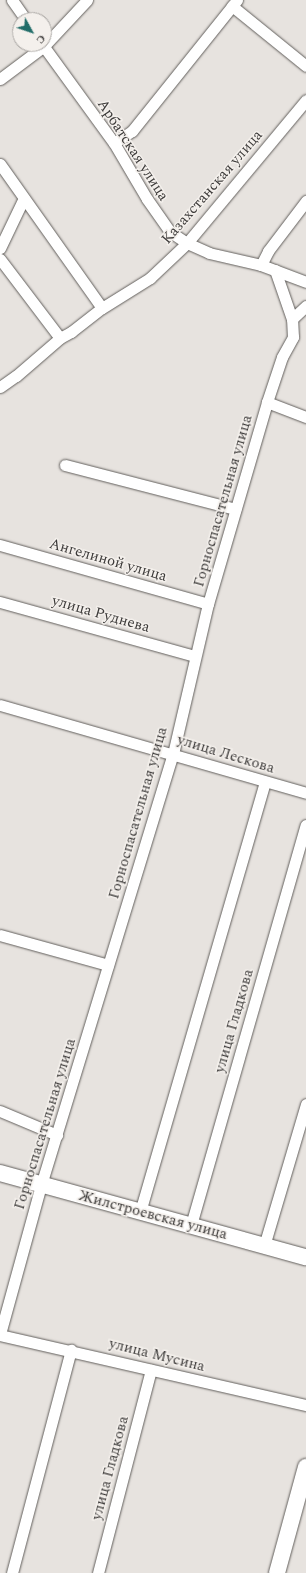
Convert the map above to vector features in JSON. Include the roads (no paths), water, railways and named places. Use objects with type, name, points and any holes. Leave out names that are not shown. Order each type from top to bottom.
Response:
[{"type":"street","points":[[12,0],[20,12]]},
{"type":"street","points":[[52,36],[88,0]]},
{"type":"street","points":[[114,143],[132,131],[235,3],[306,66]]},
{"type":"street","points":[[0,79],[34,52]]},
{"type":"street","name":"Арбатская улица","points":[[48,52],[114,143],[147,199],[169,231],[187,243],[209,253],[261,265],[306,282]]},
{"type":"street","name":"Казахстанская улица","points":[[0,387],[16,376],[60,338],[71,332],[102,308],[150,278],[187,243],[306,100]]},
{"type":"street","points":[[0,164],[102,308]]},
{"type":"street","points":[[0,248],[24,198]]},
{"type":"street","points":[[261,265],[268,251],[306,201]]},
{"type":"street","points":[[0,259],[60,338]]},
{"type":"street","name":"Горноспасательная улица","points":[[0,1334],[41,1185],[174,754],[195,656],[235,509],[282,357],[293,337],[292,319],[275,270]]},
{"type":"street","points":[[292,319],[306,306]]},
{"type":"street","points":[[267,402],[306,417]]},
{"type":"street","points":[[65,465],[235,509]]},
{"type":"street","name":"Ангелиной улица","points":[[0,545],[208,604]]},
{"type":"street","name":"улица Руднева","points":[[0,602],[195,656]]},
{"type":"street","name":"улица Лескова","points":[[0,705],[306,793]]},
{"type":"street","points":[[140,1212],[266,782]]},
{"type":"street","name":"улица Гладкова","points":[[191,1225],[306,825]]},
{"type":"street","points":[[0,935],[108,965]]},
{"type":"street","points":[[264,1246],[306,1104]]},
{"type":"street","points":[[0,1111],[57,1135]]},
{"type":"street","name":"Жилстроевская улица","points":[[0,1173],[306,1257]]},
{"type":"street","name":"улица Мусина","points":[[0,1334],[306,1405]]},
{"type":"street","points":[[12,1573],[71,1350]]},
{"type":"street","name":"улица Гладкова","points":[[98,1573],[151,1370]]},
{"type":"street","points":[[277,1573],[306,1467]]}]
